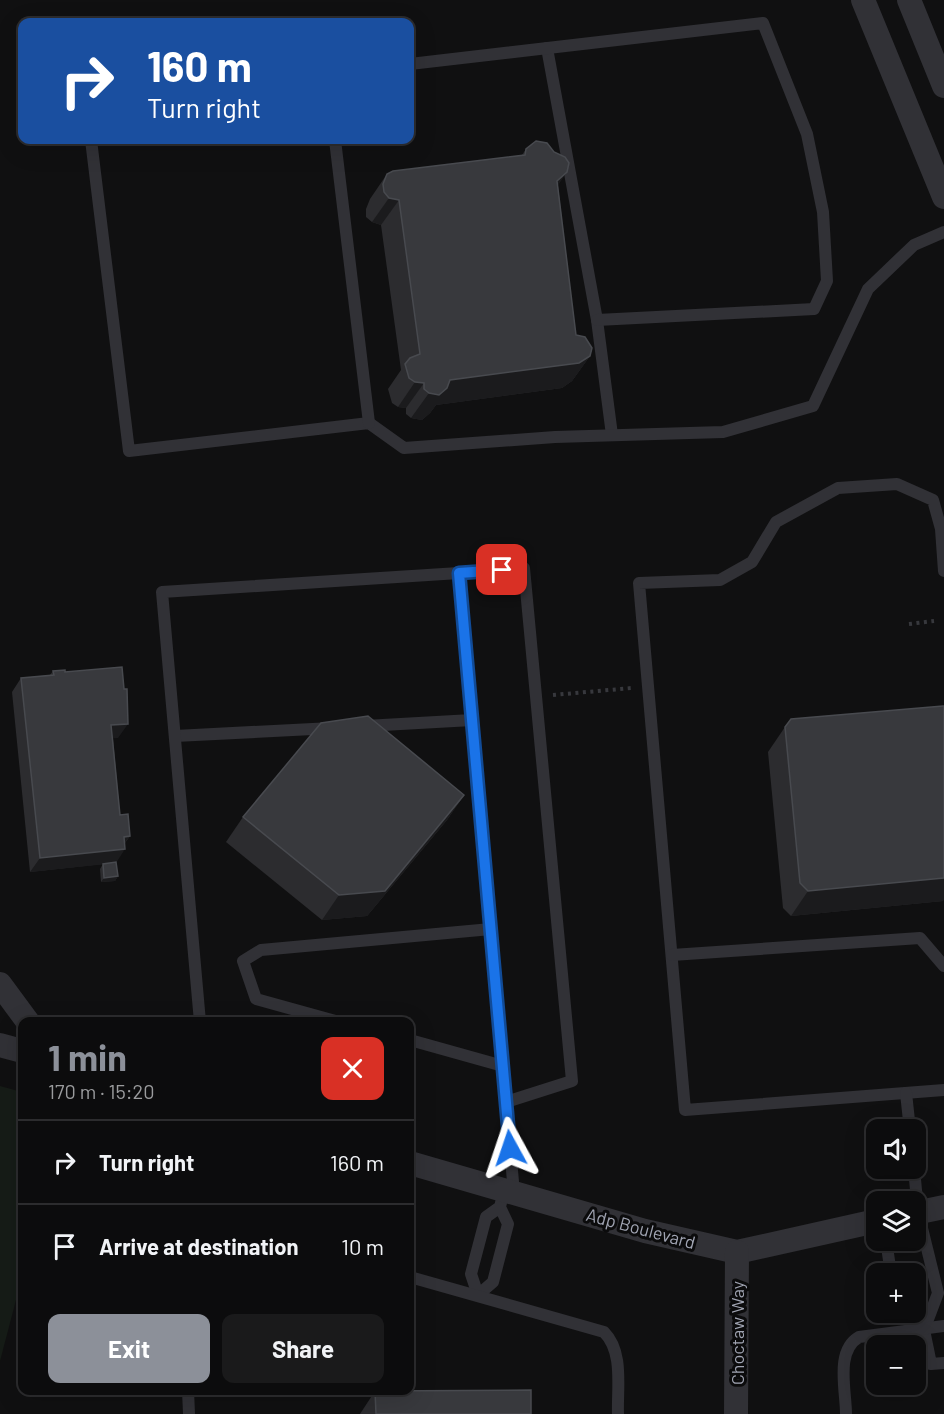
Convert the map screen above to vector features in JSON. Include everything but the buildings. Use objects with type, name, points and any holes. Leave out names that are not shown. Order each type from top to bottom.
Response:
[{"type":"street","points":[[863,0],[944,197]]},
{"type":"street","points":[[909,0],[944,86]]},
{"type":"street","points":[[0,984],[24,1017]]},
{"type":"street","points":[[0,1045],[18,1050]]},
{"type":"street","name":"Adp Boulevard","points":[[414,1164],[506,1197],[737,1252],[866,1223]]},
{"type":"street","points":[[926,1210],[944,1207]]},
{"type":"street","name":"Choctaw Way","points":[[736,1414],[737,1252]]},
{"type":"lane","points":[[414,64],[763,23],[807,134],[823,212],[827,281],[814,309],[597,320]]},
{"type":"lane","points":[[547,48],[597,320],[612,435]]},
{"type":"lane","points":[[91,144],[129,451],[369,423],[404,448],[612,435],[723,432],[813,406],[868,289],[914,245],[944,232]]},
{"type":"lane","points":[[335,144],[369,423]]},
{"type":"lane","points":[[944,571],[941,529],[933,500],[897,484],[838,488],[776,522],[752,562],[720,580],[639,583],[686,1110],[944,1090]]},
{"type":"lane","points":[[200,1017],[162,592],[524,568],[572,1081],[506,1102]]},
{"type":"lane","points":[[459,573],[506,1102],[508,1224],[493,1282],[478,1295]]},
{"type":"lane","points":[[175,736],[472,720]]},
{"type":"lane","points":[[321,1017],[256,999],[243,961],[261,950],[491,929]]},
{"type":"lane","points":[[672,955],[920,938],[944,966]]},
{"type":"lane","points":[[414,1041],[503,1065]]},
{"type":"lane","points":[[906,1093],[909,1119]]},
{"type":"lane","points":[[478,1295],[471,1274],[486,1217],[506,1197]]},
{"type":"lane","points":[[924,1330],[938,1293],[926,1249]]},
{"type":"lane","points":[[414,1278],[604,1332],[613,1341],[616,1354],[618,1414]]},
{"type":"lane","points":[[917,1323],[924,1330],[931,1364],[944,1363]]},
{"type":"lane","points":[[846,1414],[844,1353],[850,1342],[859,1337],[944,1326]]},
{"type":"lane","points":[[188,1395],[189,1414]]},
{"type":"path","points":[[909,624],[934,621]]},
{"type":"path","points":[[536,696],[648,686]]},
{"type":"shaded area","points":[[0,1086],[18,1091],[18,1292],[0,1361]]},
{"type":"route","points":[[502,570],[459,573],[510,1148]]}]
